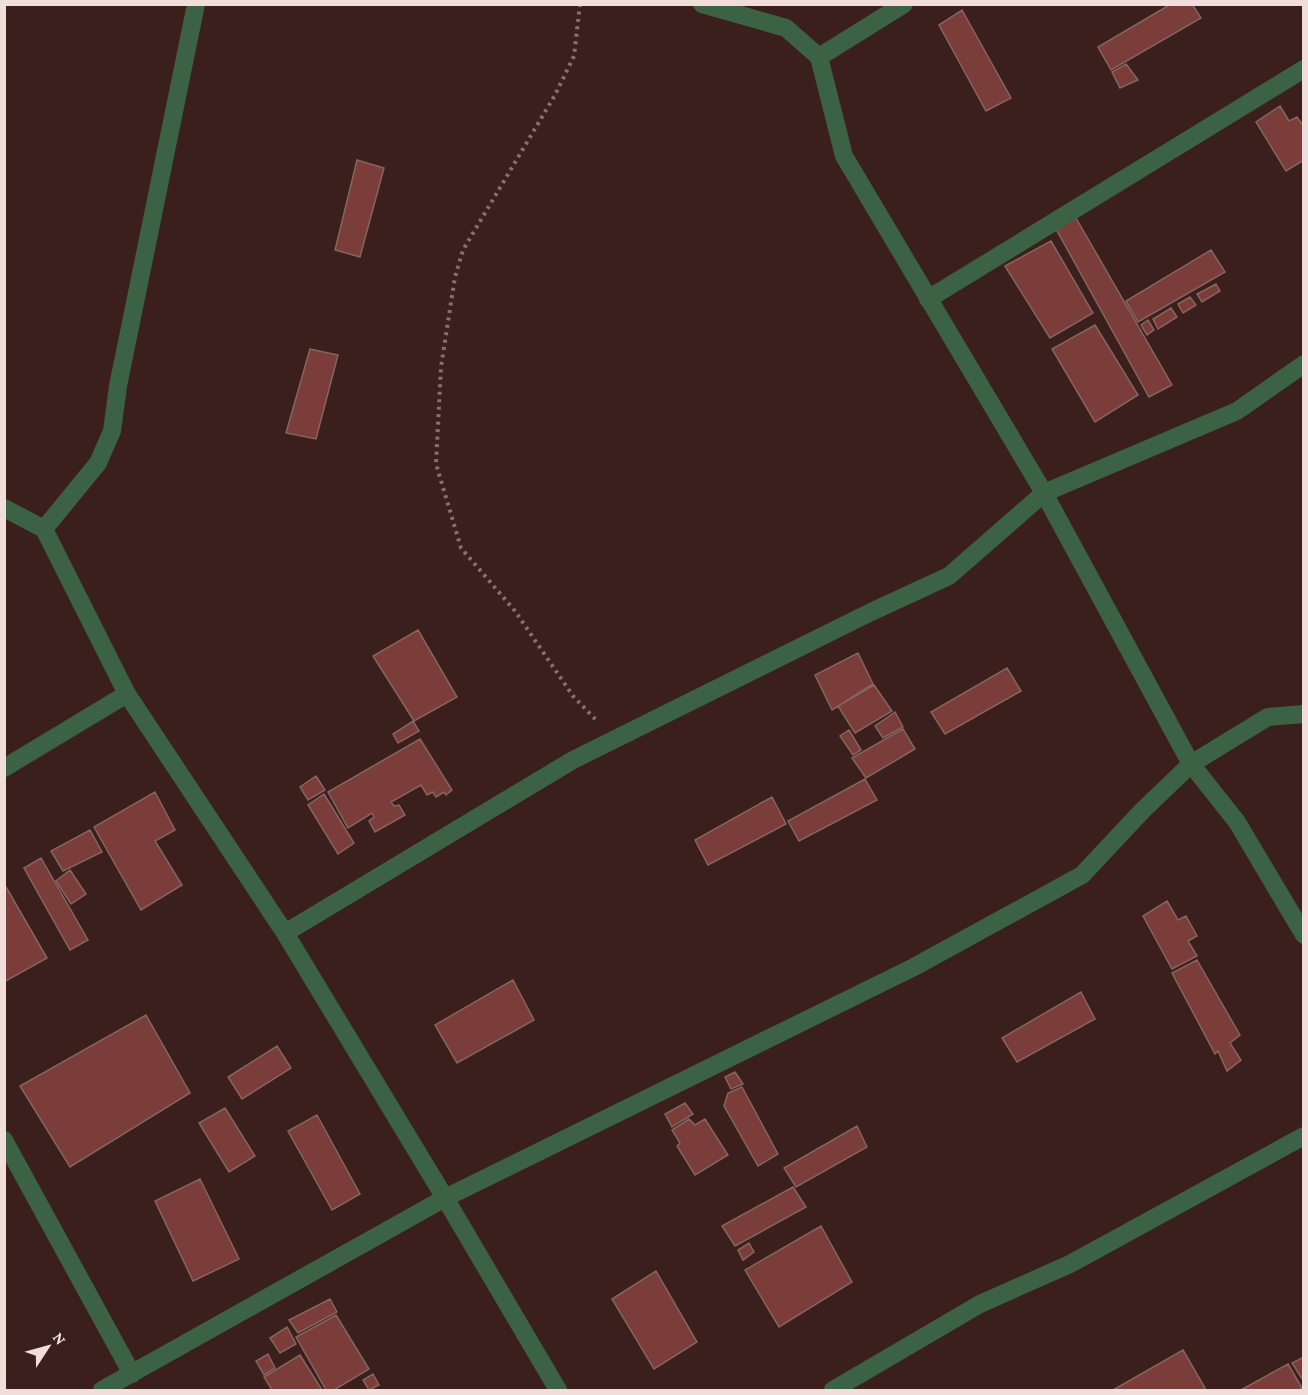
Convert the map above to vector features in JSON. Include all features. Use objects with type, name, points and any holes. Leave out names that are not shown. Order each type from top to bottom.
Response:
[{"type":"street","points":[[44,529],[98,463],[112,430],[118,386],[196,4]]},
{"type":"street","points":[[702,4],[786,28],[819,57],[844,156],[1044,493],[1191,764],[1237,822],[1304,935]]},
{"type":"street","points":[[819,57],[904,4]]},
{"type":"street","points":[[928,299],[1304,69]]},
{"type":"street","points":[[285,933],[573,760],[871,612],[950,576],[1044,493],[1238,411],[1304,364]]},
{"type":"street","points":[[4,508],[44,529],[127,694],[285,933],[558,1390]]},
{"type":"street","points":[[4,768],[127,694]]},
{"type":"street","points":[[102,1390],[445,1198],[914,967],[1082,875],[1191,764],[1268,717],[1304,714]]},
{"type":"street","points":[[832,1390],[980,1304],[1070,1264],[1304,1137]]},
{"type":"street","points":[[4,1140],[132,1374]]},
{"type":"path","points":[[580,4],[574,56],[555,94],[463,250],[455,277],[441,367],[436,465],[461,548],[515,611],[573,696],[614,740]]},
{"type":"building","points":[[1171,4],[1192,4],[1201,18],[1111,70],[1098,47]]},
{"type":"building","points":[[962,10],[1011,98],[986,111],[939,25]]},
{"type":"building","points":[[1126,64],[1138,80],[1120,88],[1112,72]]},
{"type":"building","points":[[1280,106],[1289,121],[1297,117],[1304,127],[1304,160],[1286,171],[1256,122]]},
{"type":"building","points":[[357,160],[384,168],[360,257],[335,250]]},
{"type":"building","points":[[1076,218],[1172,385],[1149,397],[1056,229]]},
{"type":"building","points":[[1051,241],[1093,313],[1050,338],[1005,266]]},
{"type":"building","points":[[1211,250],[1225,272],[1138,322],[1126,301]]},
{"type":"building","points":[[1216,284],[1220,291],[1202,302],[1197,294]]},
{"type":"building","points":[[1190,297],[1196,305],[1183,313],[1178,304]]},
{"type":"building","points":[[1171,308],[1177,317],[1158,329],[1153,319]]},
{"type":"building","points":[[1148,320],[1154,330],[1147,335],[1141,325]]},
{"type":"building","points":[[1095,325],[1138,395],[1095,422],[1052,349]]},
{"type":"building","points":[[310,349],[338,355],[316,439],[286,433]]},
{"type":"building","points":[[418,630],[457,697],[414,721],[373,656]]},
{"type":"building","points":[[858,653],[873,684],[832,710],[815,675]]},
{"type":"building","points":[[1007,668],[1021,691],[945,734],[931,712]]},
{"type":"building","points":[[874,685],[892,711],[855,733],[838,706]]},
{"type":"building","points":[[895,712],[903,727],[883,738],[875,726]]},
{"type":"building","points":[[413,721],[419,731],[398,743],[393,734]]},
{"type":"building","points":[[903,729],[915,749],[866,778],[852,758]]},
{"type":"building","points":[[849,730],[861,750],[853,755],[840,736]]},
{"type":"building","points":[[420,739],[452,790],[446,795],[444,792],[436,797],[433,792],[427,795],[421,785],[391,802],[394,806],[399,805],[405,815],[375,832],[369,821],[374,817],[372,813],[348,828],[328,792]]},
{"type":"building","points":[[316,776],[325,790],[308,800],[300,787]]},
{"type":"building","points":[[865,779],[877,800],[799,841],[788,821]]},
{"type":"building","points":[[155,792],[175,830],[155,841],[182,885],[141,910],[94,827]]},
{"type":"building","points":[[324,794],[354,843],[338,854],[308,805]]},
{"type":"building","points":[[772,797],[786,824],[708,865],[695,840]]},
{"type":"building","points":[[90,830],[102,852],[63,871],[51,851]]},
{"type":"building","points":[[41,858],[88,940],[70,950],[24,868]]},
{"type":"building","points":[[70,870],[86,894],[71,904],[56,881]]},
{"type":"building","points":[[6,887],[47,958],[4,982],[4,888]]},
{"type":"building","points":[[1167,901],[1178,920],[1186,916],[1197,936],[1188,941],[1197,956],[1172,969],[1143,916]]},
{"type":"building","points":[[1197,960],[1240,1035],[1230,1043],[1241,1060],[1227,1071],[1218,1051],[1215,1054],[1172,973]]},
{"type":"building","points":[[513,980],[534,1020],[457,1063],[435,1025]]},
{"type":"building","points":[[1081,992],[1095,1019],[1017,1062],[1002,1038]]},
{"type":"building","points":[[146,1015],[190,1093],[70,1167],[20,1086]]},
{"type":"building","points":[[277,1046],[291,1068],[242,1099],[228,1077]]},
{"type":"building","points":[[735,1072],[743,1084],[731,1089],[725,1077]]},
{"type":"building","points":[[742,1087],[778,1154],[758,1166],[724,1106],[728,1093]]},
{"type":"building","points":[[685,1103],[693,1114],[672,1127],[665,1114]]},
{"type":"building","points":[[225,1108],[255,1156],[229,1172],[199,1123]]},
{"type":"building","points":[[317,1115],[360,1194],[332,1210],[288,1131]]},
{"type":"building","points":[[689,1119],[695,1125],[705,1119],[728,1155],[695,1175],[677,1146],[680,1143],[672,1130]]},
{"type":"building","points":[[857,1126],[867,1147],[796,1187],[784,1168]]},
{"type":"building","points":[[200,1179],[239,1259],[193,1281],[155,1201]]},
{"type":"building","points":[[793,1187],[806,1207],[735,1246],[722,1226]]},
{"type":"building","points":[[821,1226],[852,1282],[779,1327],[745,1270]]},
{"type":"building","points":[[749,1243],[754,1252],[743,1260],[738,1250]]},
{"type":"building","points":[[656,1271],[697,1342],[654,1369],[612,1299]]},
{"type":"building","points":[[330,1299],[337,1312],[298,1333],[289,1320]]},
{"type":"building","points":[[336,1315],[369,1369],[334,1390],[326,1390],[296,1337]]},
{"type":"building","points":[[287,1327],[296,1344],[280,1353],[270,1338]]},
{"type":"building","points":[[1183,1350],[1205,1388],[1202,1390],[1113,1390]]},
{"type":"building","points":[[268,1354],[275,1368],[264,1375],[256,1361]]},
{"type":"building","points":[[300,1355],[322,1390],[272,1390],[264,1377]]},
{"type":"building","points":[[1304,1357],[1304,1382],[1292,1363]]},
{"type":"building","points":[[1288,1364],[1302,1388],[1298,1390],[1241,1390]]},
{"type":"building","points":[[373,1374],[379,1385],[369,1390],[363,1380]]}]
